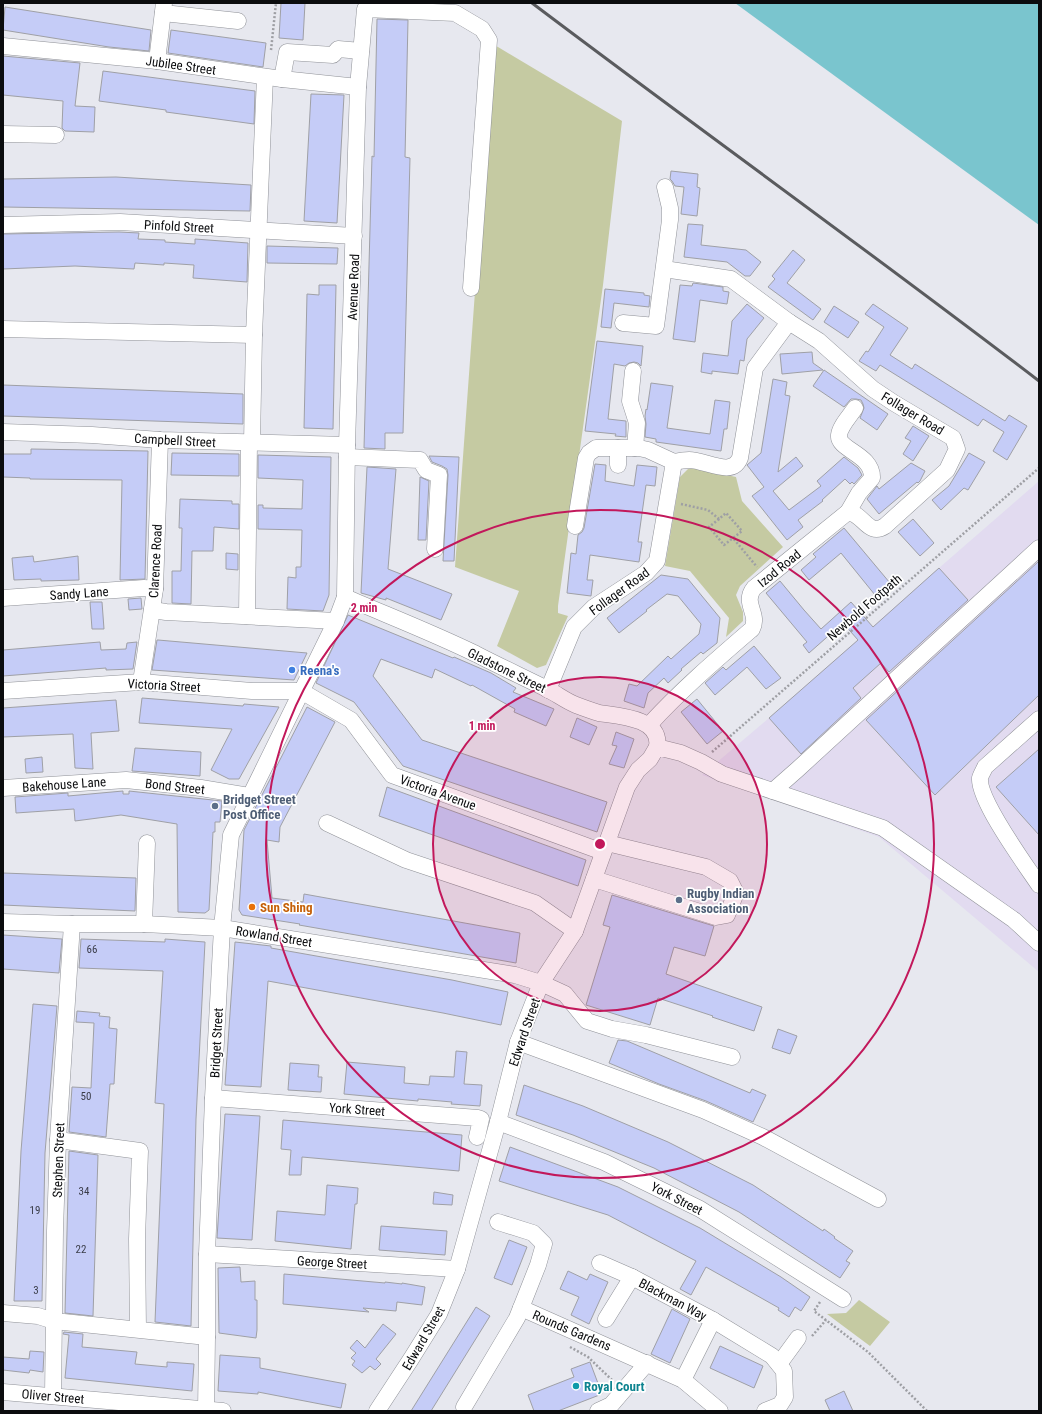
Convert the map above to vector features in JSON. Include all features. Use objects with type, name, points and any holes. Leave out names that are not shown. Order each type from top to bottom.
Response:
[{"type":"street","points":[[158,61],[164,8],[238,22]]},
{"type":"street","name":"Avenue Road","points":[[301,691],[336,621],[345,597],[347,451],[358,87],[365,9],[455,13],[482,29],[489,40],[471,288]]},
{"type":"street","name":"Jubilee Street","points":[[3,46],[158,61],[265,77],[358,87]]},
{"type":"street","points":[[282,79],[287,52],[333,55],[338,49],[362,51]]},
{"type":"street","points":[[247,616],[254,335],[265,77]]},
{"type":"street","points":[[3,134],[56,135]]},
{"type":"street","points":[[623,323],[656,326],[670,220],[670,208],[665,187]]},
{"type":"street","name":"Pinfold Street","points":[[3,225],[120,222],[354,236]]},
{"type":"street","name":"Follager Road","points":[[664,269],[730,279],[789,322],[819,340],[870,386],[894,403],[953,438],[957,450],[947,470],[885,526],[879,530],[874,530],[854,512],[848,512]]},
{"type":"street","points":[[575,526],[586,458],[589,453],[596,448],[635,448],[648,450],[674,462],[690,460],[727,468],[734,467],[738,464],[755,368],[789,322]]},
{"type":"street","points":[[3,329],[254,335]]},
{"type":"street","points":[[634,371],[630,401],[637,424],[635,448]]},
{"type":"street","points":[[848,512],[859,493],[872,478],[872,471],[866,461],[857,453],[848,448],[840,440],[839,436],[842,428],[870,386]]},
{"type":"street","name":"Campbell Street","points":[[3,432],[92,434],[160,440],[251,443],[347,451],[420,460],[426,470],[439,475],[435,549]]},
{"type":"street","name":"Clarence Road","points":[[141,682],[155,589],[160,440]]},
{"type":"street","points":[[618,448],[618,465]]},
{"type":"street","name":"Follager Road","points":[[548,690],[574,627],[594,607],[646,573],[656,561],[674,462]]},
{"type":"street","name":"Izod Road","points":[[649,725],[668,704],[705,669],[752,629],[755,624],[749,598],[750,593],[754,588],[848,512]]},
{"type":"street","points":[[773,791],[1039,548]]},
{"type":"street","name":"Sandy Lane","points":[[3,598],[144,588],[155,589]]},
{"type":"street","name":"Gladstone Street","points":[[345,597],[469,651],[574,704],[597,712],[626,717],[649,725]]},
{"type":"street","points":[[152,610],[336,621]]},
{"type":"street","name":"Victoria Street","points":[[3,691],[141,682],[252,691],[301,691]]},
{"type":"street","name":"Bridget Street","points":[[206,1410],[207,1254],[213,1098],[222,928],[230,835],[301,691]]},
{"type":"street","name":"Victoria Avenue","points":[[301,691],[351,720],[392,775],[605,848],[706,867],[730,881],[736,893],[727,915],[716,917],[594,879]]},
{"type":"street","points":[[1039,719],[985,767],[980,778],[982,793],[991,811],[1039,885]]},
{"type":"street","points":[[649,725],[656,735],[657,747],[682,753],[702,762],[722,774],[883,828],[1014,920],[1039,942]]},
{"type":"street","name":"Edward Street","points":[[377,1411],[439,1314],[457,1269],[498,1122],[518,1042],[542,984],[575,931],[628,787],[638,770],[650,759],[657,747]]},
{"type":"street","name":"Bond Street","points":[[126,780],[201,788],[249,796]]},
{"type":"street","name":"Bakehouse Lane","points":[[3,788],[126,780]]},
{"type":"street","points":[[327,823],[406,860],[535,903],[575,931]]},
{"type":"street","points":[[144,924],[147,842]]},
{"type":"street","name":"Rowland Street","points":[[3,922],[144,924],[222,928],[515,975],[565,994],[587,1021],[612,1029],[646,1035],[732,1057]]},
{"type":"street","name":"Stephen Street","points":[[53,1396],[58,1140],[72,924]]},
{"type":"street","points":[[518,1042],[703,1110],[763,1137],[878,1199]]},
{"type":"street","name":"York Street","points":[[213,1098],[478,1118],[482,1119],[478,1137]]},
{"type":"street","name":"York Street","points":[[498,1122],[604,1162],[700,1209],[843,1299]]},
{"type":"street","points":[[58,1140],[140,1151],[137,1239],[138,1329]]},
{"type":"street","points":[[498,1222],[533,1233],[544,1244],[521,1308]]},
{"type":"street","name":"George Street","points":[[207,1254],[457,1269]]},
{"type":"street","name":"Blackman Way","points":[[600,1263],[632,1277],[713,1320],[772,1356],[779,1364]]},
{"type":"street","name":"Blackman Way","points":[[606,1319],[632,1277]]},
{"type":"street","name":"Rounds Gardens","points":[[464,1407],[517,1318],[521,1308],[683,1380],[720,1411]]},
{"type":"street","points":[[3,1312],[38,1316],[54,1321],[207,1337]]},
{"type":"street","name":"Blackman Way","points":[[683,1380],[713,1320]]},
{"type":"street","points":[[765,1411],[780,1405],[785,1397],[784,1371],[779,1364],[798,1338]]},
{"type":"street","points":[[598,1411],[611,1405],[647,1363]]},
{"type":"street","name":"Oliver Street","points":[[3,1392],[53,1396],[75,1405],[223,1411]]},
{"type":"street","points":[[390,1392],[391,1411]]},
{"type":"path","points":[[270,57],[276,3]]},
{"type":"path","name":"Newbold Footpath","points":[[702,762],[1039,468]]},
{"type":"path","points":[[667,501],[708,510],[719,519]]},
{"type":"path","points":[[726,513],[742,532],[733,538],[724,545],[709,527],[726,513]]},
{"type":"path","points":[[733,538],[765,578]]},
{"type":"path","points":[[828,1290],[814,1311],[868,1352],[927,1411]]},
{"type":"path","points":[[569,1347],[588,1357],[623,1391]]},
{"type":"shaded area","points":[[1039,481],[1039,972],[879,837],[702,775]]},
{"type":"green space","points":[[493,44],[622,121],[603,285],[558,606],[558,613],[568,616],[546,665],[537,668],[497,646],[519,591],[455,567]]},
{"type":"green space","points":[[694,468],[736,477],[742,501],[783,547],[740,586],[736,595],[743,612],[743,621],[726,637],[729,618],[690,571],[665,566],[680,477],[688,469]]},
{"type":"green space","points":[[859,1300],[890,1322],[870,1346],[827,1314],[846,1313]]},
{"type":"water","points":[[735,3],[1039,3],[1039,225]]},
{"type":"building","points":[[281,3],[305,3],[303,40],[279,38]]},
{"type":"building","points":[[5,7],[151,30],[149,51],[109,47],[3,30]]},
{"type":"building","points":[[377,19],[408,20],[405,157],[410,158],[403,433],[385,433],[385,449],[364,448]]},
{"type":"building","points":[[171,30],[266,43],[263,67],[168,53]]},
{"type":"building","points":[[3,56],[80,63],[75,106],[95,107],[94,132],[65,131],[62,128],[63,101],[3,95]]},
{"type":"building","points":[[103,71],[255,91],[254,124],[99,101]]},
{"type":"building","points":[[311,94],[344,95],[337,223],[304,221]]},
{"type":"building","points":[[671,171],[698,174],[697,187],[700,188],[697,216],[681,214],[684,187],[675,186],[670,179]]},
{"type":"building","points":[[116,177],[251,185],[250,211],[3,207],[3,179]]},
{"type":"building","points":[[688,224],[703,225],[701,245],[746,250],[761,262],[750,276],[745,276],[727,262],[684,257]]},
{"type":"building","points":[[139,233],[138,239],[165,240],[165,242],[195,244],[195,239],[248,243],[247,282],[193,278],[194,265],[164,263],[164,265],[135,263],[134,269],[75,266],[3,269],[3,234]]},
{"type":"building","points":[[267,246],[338,248],[337,264],[267,263]]},
{"type":"building","points":[[793,250],[805,260],[787,283],[821,309],[813,320],[768,287],[775,279],[772,276]]},
{"type":"building","points":[[693,283],[723,287],[723,291],[729,292],[727,304],[700,300],[695,342],[673,339],[680,285],[692,286]]},
{"type":"building","points":[[319,285],[336,285],[333,429],[304,428],[307,294],[319,295]]},
{"type":"building","points":[[605,289],[644,293],[644,295],[650,296],[649,307],[614,303],[611,328],[601,327]]},
{"type":"building","points":[[747,304],[764,318],[747,339],[744,361],[740,360],[738,374],[712,371],[712,374],[701,372],[703,353],[728,356],[732,321]]},
{"type":"building","points":[[873,304],[908,328],[890,355],[912,369],[915,364],[1005,421],[1009,415],[1027,426],[1007,460],[993,451],[1004,432],[983,419],[978,426],[880,365],[876,371],[859,361],[866,351],[868,352],[884,327],[865,314]]},
{"type":"building","points":[[834,306],[859,322],[848,338],[824,322]]},
{"type":"building","points":[[597,341],[643,346],[641,366],[634,362],[625,366],[614,364],[608,419],[626,421],[626,437],[615,436],[616,434],[585,431]]},
{"type":"building","points":[[812,352],[813,363],[823,370],[782,374],[780,354]]},
{"type":"building","points":[[824,370],[888,414],[877,430],[860,418],[864,408],[861,400],[851,399],[844,407],[813,386]]},
{"type":"building","points":[[773,379],[787,382],[785,395],[790,396],[778,472],[796,457],[803,466],[773,491],[789,510],[821,486],[817,481],[844,457],[858,468],[862,475],[854,484],[852,482],[850,484],[845,479],[822,500],[823,501],[798,520],[803,527],[787,540],[752,496],[764,487],[747,465],[761,453]]},
{"type":"building","points":[[651,383],[673,386],[667,428],[710,434],[715,400],[730,402],[727,429],[724,429],[721,451],[656,442],[656,439],[645,437],[645,416]]},
{"type":"building","points":[[3,385],[243,394],[243,424],[3,416]]},
{"type":"building","points":[[913,426],[929,436],[913,461],[903,454],[911,441],[905,438]]},
{"type":"building","points":[[31,449],[148,451],[145,579],[120,580],[122,480],[30,479],[3,477],[3,454],[31,454]]},
{"type":"building","points":[[172,453],[239,454],[239,476],[171,475]]},
{"type":"building","points":[[969,453],[985,462],[968,490],[964,488],[941,510],[932,500],[949,486]]},
{"type":"building","points":[[258,455],[331,457],[329,595],[323,611],[287,609],[288,577],[296,578],[296,567],[301,567],[302,530],[258,529],[258,505],[263,505],[263,508],[302,509],[303,480],[258,478]]},
{"type":"building","points":[[429,456],[459,457],[454,561],[443,561],[448,475],[447,469],[432,462]]},
{"type":"building","points":[[911,463],[925,471],[920,481],[879,514],[867,499],[877,486],[879,489]]},
{"type":"building","points":[[595,464],[606,465],[605,481],[634,486],[637,465],[657,467],[655,486],[646,485],[638,542],[642,542],[639,562],[590,555],[587,580],[593,580],[591,596],[567,593],[571,553],[576,554],[578,535],[584,528]]},
{"type":"building","points":[[367,467],[396,469],[388,569],[452,594],[441,620],[386,598],[386,600],[361,593]]},
{"type":"building","points":[[420,477],[429,481],[426,540],[418,540]]},
{"type":"building","points":[[180,499],[232,501],[232,504],[239,504],[239,529],[214,527],[213,551],[192,551],[191,604],[172,603],[172,571],[181,571],[182,528],[179,528]]},
{"type":"building","points":[[913,519],[934,543],[920,556],[898,532]]},
{"type":"building","points":[[844,528],[890,583],[875,595],[841,553],[809,580],[801,570],[816,557],[813,554]]},
{"type":"building","points":[[226,553],[238,554],[238,570],[226,569]]},
{"type":"building","points":[[33,556],[34,562],[78,556],[79,580],[14,580],[12,558]]},
{"type":"building","points":[[1039,561],[1039,695],[935,795],[866,720]]},
{"type":"building","points":[[939,568],[968,600],[889,672],[881,663],[853,688],[861,698],[801,754],[769,718],[858,640],[843,623],[809,653],[803,645],[807,642],[766,593],[780,581],[821,629],[851,602],[873,627]]},
{"type":"building","points":[[661,575],[688,579],[720,618],[717,643],[703,654],[701,652],[681,669],[682,670],[668,683],[664,678],[648,693],[644,708],[624,701],[629,684],[637,686],[668,656],[671,659],[699,634],[701,624],[678,596],[667,594],[619,633],[607,618]]},
{"type":"building","points":[[141,598],[142,609],[129,610],[128,599]]},
{"type":"building","points":[[90,602],[102,602],[104,629],[92,629]]},
{"type":"building","points":[[348,615],[491,673],[516,688],[513,692],[554,709],[546,726],[514,712],[515,709],[472,685],[471,686],[435,669],[432,678],[381,659],[373,676],[422,740],[607,802],[597,832],[403,766],[354,702],[316,683]]},
{"type":"building","points":[[157,640],[307,653],[294,680],[152,670]]},
{"type":"building","points":[[100,642],[101,650],[126,649],[127,643],[137,642],[133,669],[106,670],[106,668],[3,676],[3,650]]},
{"type":"building","points":[[754,646],[781,678],[766,689],[747,667],[715,695],[705,683],[723,667],[726,670]]},
{"type":"building","points":[[142,698],[243,706],[244,704],[279,707],[239,779],[229,779],[211,770],[232,729],[139,723]]},
{"type":"building","points":[[697,699],[723,731],[707,744],[681,712]]},
{"type":"building","points":[[116,700],[119,731],[91,733],[93,769],[75,768],[73,734],[3,737],[3,708]]},
{"type":"building","points":[[307,707],[335,722],[280,827],[279,842],[267,840],[272,898],[303,902],[304,894],[520,933],[516,963],[242,915],[239,910],[244,830]]},
{"type":"building","points":[[577,718],[597,727],[589,745],[570,737]]},
{"type":"building","points":[[616,732],[634,739],[624,768],[609,764],[617,746],[612,745]]},
{"type":"building","points":[[135,748],[201,752],[200,776],[132,771]]},
{"type":"building","points":[[1039,749],[1039,835],[996,787]]},
{"type":"building","points":[[42,757],[43,772],[26,773],[25,759]]},
{"type":"building","points":[[387,787],[586,860],[578,886],[379,816]]},
{"type":"building","points":[[123,791],[123,794],[129,794],[129,791],[222,801],[220,822],[215,822],[215,832],[213,832],[209,910],[205,913],[178,912],[177,824],[121,815],[75,821],[74,809],[16,813],[15,797],[68,793],[68,796]]},
{"type":"building","points":[[3,873],[136,878],[135,911],[3,905]]},
{"type":"building","points":[[612,895],[714,926],[705,956],[674,947],[666,974],[762,1007],[754,1031],[658,998],[650,1025],[586,1005],[610,927],[603,925]]},
{"type":"building","points":[[3,935],[62,939],[59,973],[3,969]]},
{"type":"building","points":[[81,939],[165,942],[165,939],[205,942],[196,1119],[191,1326],[155,1322],[164,1104],[155,1103],[163,971],[79,968]]},
{"type":"building","points":[[235,942],[271,946],[271,948],[452,980],[508,992],[501,1025],[268,981],[261,1087],[225,1085]]},
{"type":"building","points":[[33,1004],[57,1006],[45,1153],[42,1301],[14,1301],[21,1151]]},
{"type":"building","points":[[77,1011],[100,1013],[99,1016],[110,1017],[109,1028],[117,1029],[114,1084],[110,1084],[106,1137],[69,1132],[72,1087],[91,1088],[94,1023],[76,1022]]},
{"type":"building","points":[[778,1029],[797,1036],[790,1054],[772,1048]]},
{"type":"building","points":[[618,1040],[627,1041],[750,1093],[752,1089],[766,1095],[753,1122],[706,1101],[659,1084],[609,1063]]},
{"type":"building","points":[[456,1051],[467,1052],[464,1084],[482,1085],[480,1106],[451,1104],[452,1102],[418,1099],[418,1101],[344,1094],[347,1062],[405,1067],[404,1083],[429,1085],[430,1076],[454,1077]]},
{"type":"building","points":[[290,1063],[319,1065],[318,1077],[322,1077],[321,1092],[288,1090]]},
{"type":"building","points":[[524,1085],[583,1106],[668,1142],[753,1185],[823,1231],[824,1229],[853,1251],[846,1261],[850,1263],[840,1278],[739,1212],[654,1168],[573,1135],[516,1115]]},
{"type":"building","points":[[225,1114],[260,1116],[252,1240],[217,1238]]},
{"type":"building","points":[[283,1120],[462,1135],[459,1171],[302,1157],[301,1175],[289,1175],[291,1150],[281,1149]]},
{"type":"building","points":[[510,1147],[618,1187],[700,1228],[781,1277],[810,1297],[801,1311],[795,1307],[789,1317],[778,1310],[779,1308],[706,1267],[691,1295],[680,1289],[696,1261],[608,1215],[499,1181]]},
{"type":"building","points":[[69,1151],[98,1155],[93,1316],[65,1313]]},
{"type":"building","points":[[327,1185],[358,1188],[351,1249],[275,1241],[277,1211],[325,1215]]},
{"type":"building","points":[[434,1192],[453,1195],[452,1205],[433,1204]]},
{"type":"building","points":[[381,1226],[447,1231],[445,1255],[379,1250]]},
{"type":"building","points":[[509,1240],[527,1247],[512,1285],[494,1278]]},
{"type":"building","points":[[240,1267],[241,1282],[255,1281],[255,1300],[257,1300],[256,1338],[219,1333],[218,1268]]},
{"type":"building","points":[[568,1271],[587,1280],[590,1274],[608,1282],[589,1324],[571,1315],[579,1297],[560,1289]]},
{"type":"building","points":[[284,1274],[385,1283],[402,1283],[425,1287],[422,1305],[397,1302],[396,1311],[363,1308],[369,1312],[283,1304]]},
{"type":"building","points":[[476,1307],[490,1316],[431,1411],[411,1411]]},
{"type":"building","points":[[672,1309],[690,1319],[670,1363],[651,1354]]},
{"type":"building","points":[[383,1324],[396,1334],[376,1359],[381,1364],[375,1370],[370,1366],[362,1373],[352,1365],[355,1361],[351,1358],[356,1353],[350,1348],[357,1340],[365,1348]]},
{"type":"building","points":[[64,1332],[83,1334],[82,1347],[137,1352],[135,1364],[167,1367],[167,1362],[194,1364],[192,1391],[65,1378],[69,1335],[63,1334]]},
{"type":"building","points":[[720,1346],[763,1366],[754,1388],[710,1368]]},
{"type":"building","points":[[30,1351],[44,1352],[43,1372],[30,1370],[29,1373],[3,1370],[3,1357],[29,1359]]},
{"type":"building","points":[[220,1355],[260,1358],[260,1368],[346,1384],[341,1408],[258,1392],[258,1394],[218,1391]]},
{"type":"building","name":"Royal Court","points":[[590,1362],[602,1394],[558,1411],[534,1411],[528,1395],[574,1377],[571,1369]]},
{"type":"building","points":[[844,1391],[853,1411],[830,1411],[825,1400]]},
{"type":"railway","points":[[532,3],[1039,381]]},
{"type":"place","name":"Reena's","points":[[292,670]]},
{"type":"place","name":"Bridget Street Post Office","points":[[215,806]]},
{"type":"place","name":"Rugby Indian Association","points":[[679,900]]},
{"type":"place","name":"Sun Shing","points":[[252,907]]},
{"type":"place","name":"Royal Court","points":[[576,1386]]}]
